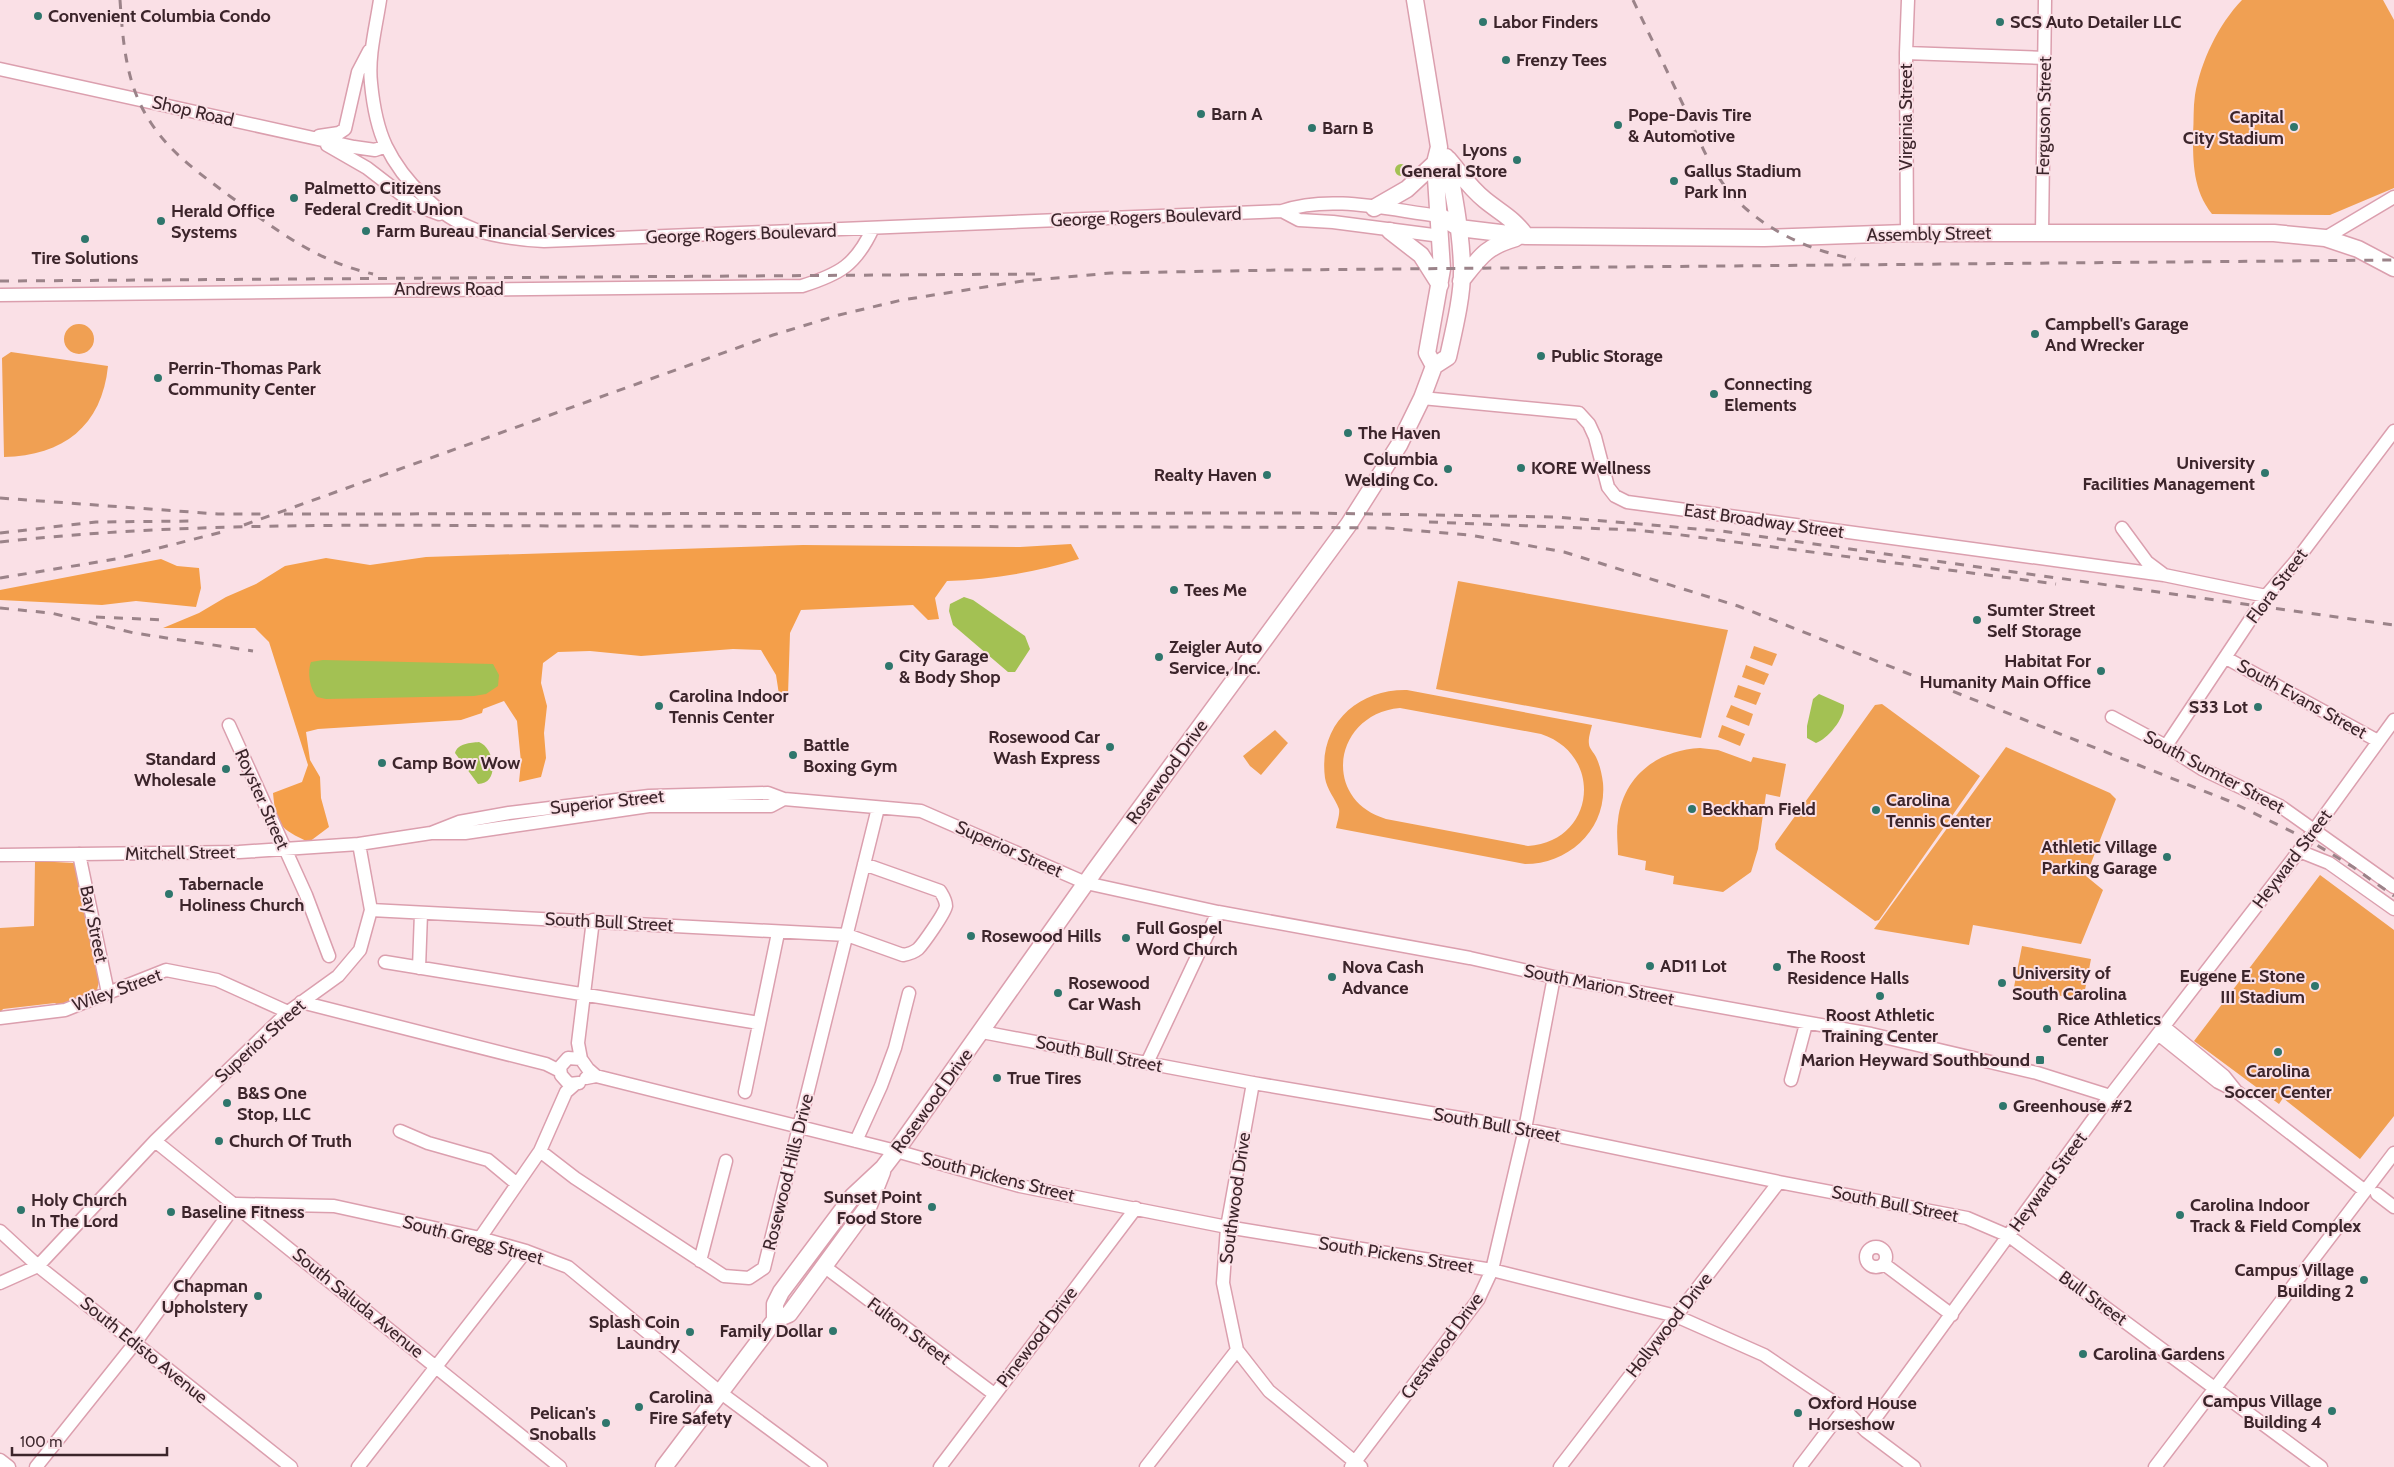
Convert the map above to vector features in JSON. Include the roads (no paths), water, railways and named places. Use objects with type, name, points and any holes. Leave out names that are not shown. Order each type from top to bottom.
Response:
[{"type":"main road","name":"Rosewood Drive","points":[[775,1320],[775,1304],[781,1292],[853,1196],[883,1168],[896,1151],[1086,883],[1349,524],[1399,445],[1422,398],[1434,366],[1448,357],[1461,281],[1459,228],[1440,156],[1416,0]]},
{"type":"main road","name":"Rosewood Drive","points":[[1434,366],[1428,353],[1442,268],[1440,156]]},
{"type":"main road","points":[[1374,208],[1407,189],[1440,156],[1485,200],[1515,221],[1526,236],[1498,243],[1484,251],[1461,281]]},
{"type":"main road","name":"Assembly Street","points":[[1440,216],[1459,228],[1526,236],[1764,238],[1907,233],[2274,233],[2325,238],[2358,249],[2394,268]]},
{"type":"main road","points":[[1441,236],[1459,228]]},
{"type":"main road","points":[[1390,231],[1421,256],[1440,285]]},
{"type":"main road","name":"Rosewood Drive","points":[[664,1467],[775,1320],[789,1314],[825,1267],[870,1205],[883,1168]]},
{"type":"street","name":"George Rogers Boulevard","points":[[380,0],[373,44],[370,82],[377,120],[386,146],[416,188],[432,204],[465,224],[498,236],[544,241],[873,228],[1282,211],[1299,205],[1326,203],[1440,216]]},
{"type":"street","name":"Virginia Street","points":[[1907,233],[1906,53],[1908,0]]},
{"type":"street","name":"Ferguson Street","points":[[2042,233],[2045,0]]},
{"type":"street","points":[[311,137],[338,133],[345,129],[358,72],[373,44]]},
{"type":"street","points":[[1906,53],[2045,58]]},
{"type":"street","name":"Shop Road","points":[[0,69],[375,150],[386,146]]},
{"type":"street","points":[[311,137],[367,168],[415,205],[465,224]]},
{"type":"street","points":[[2325,238],[2394,197]]},
{"type":"street","name":"George Rogers Boulevard","points":[[1282,211],[1299,220],[1333,222],[1390,231],[1441,236]]},
{"type":"street","name":"Andrews Road","points":[[0,295],[802,286],[834,275],[862,252],[873,228]]},
{"type":"street","name":"East Broadway Street","points":[[1422,398],[1579,413],[1589,424],[1595,437],[1608,487],[1615,496],[1627,502],[2164,575],[2266,596]]},
{"type":"street","name":"Flora Street","points":[[2166,746],[2266,596],[2296,561],[2394,431]]},
{"type":"street","name":"East Broadway Street","points":[[2122,528],[2147,562],[2164,575]]},
{"type":"street","name":"South Evans Street","points":[[2226,658],[2378,741]]},
{"type":"street","name":"South Sumter Street","points":[[2112,717],[2166,746],[2202,769],[2280,806],[2315,829],[2394,887]]},
{"type":"street","name":"Heyward Street","points":[[1866,1431],[2110,1096],[2300,851],[2394,720]]},
{"type":"street","name":"Royster Street","points":[[229,725],[306,895],[329,956]]},
{"type":"street","name":"Superior Street","points":[[38,1266],[155,1141],[288,1012],[338,976],[360,950],[371,910],[359,844],[431,833],[459,822],[504,813],[649,796],[768,793],[784,799],[921,811],[1086,883]]},
{"type":"street","name":"Rosewood Hills Drive","points":[[540,1151],[575,1178],[724,1276],[748,1278],[764,1268],[878,808]]},
{"type":"street","name":"Mitchell Street","points":[[0,855],[284,850],[359,844]]},
{"type":"street","points":[[2300,851],[2329,863],[2394,909]]},
{"type":"street","name":"Bay Street","points":[[79,854],[108,993]]},
{"type":"street","points":[[846,935],[903,955],[912,953],[919,948],[944,911],[946,904],[940,892],[864,864]]},
{"type":"street","name":"South Marion Street","points":[[1086,883],[1218,912],[1470,958],[1554,977],[1806,1024],[1871,1034],[2037,1073],[2110,1096]]},
{"type":"street","name":"South Bull Street","points":[[371,910],[593,920],[778,933],[846,935]]},
{"type":"street","points":[[1147,1064],[1218,912]]},
{"type":"street","points":[[418,968],[421,913]]},
{"type":"street","points":[[480,1238],[540,1151],[573,1070],[593,920]]},
{"type":"street","points":[[745,1092],[778,933]]},
{"type":"street","points":[[385,962],[584,996],[707,1013],[759,1023]]},
{"type":"street","name":"Wiley Street","points":[[0,1018],[65,1010],[166,970],[217,980],[288,1012]]},
{"type":"street","name":"Crestwood Drive","points":[[1356,1465],[1478,1300],[1492,1270],[1525,1129],[1554,977]]},
{"type":"street","points":[[856,1141],[882,1086],[895,1048],[909,993]]},
{"type":"street","points":[[301,1002],[896,1151]]},
{"type":"street","points":[[1791,1080],[1806,1024]]},
{"type":"street","points":[[2160,1030],[2224,1076],[2236,1091],[2371,1192],[2394,1207]]},
{"type":"street","name":"South Bull Street","points":[[982,1032],[1253,1083],[1525,1129],[1778,1182],[1967,1218],[2009,1236]]},
{"type":"street","name":"Southwood Drive","points":[[1253,1083],[1226,1227],[1223,1283],[1238,1350],[1269,1391],[1356,1465]]},
{"type":"street","points":[[400,1131],[428,1143],[488,1160],[517,1184]]},
{"type":"street","name":"South Saluda Avenue","points":[[155,1141],[236,1204],[560,1467]]},
{"type":"street","name":"South Pickens Street","points":[[896,1151],[1020,1186],[1226,1227],[1492,1270],[1676,1316],[1764,1356],[1844,1409],[1866,1431],[1914,1467]]},
{"type":"street","points":[[2155,1467],[2371,1192],[2394,1152]]},
{"type":"street","points":[[700,1260],[726,1160]]},
{"type":"street","name":"Hollywood Drive","points":[[1560,1467],[1778,1182]]},
{"type":"street","points":[[36,1467],[135,1343],[236,1204]]},
{"type":"street","name":"South Gregg Street","points":[[236,1204],[334,1206],[480,1238],[526,1251],[568,1267],[721,1393],[821,1467]]},
{"type":"street","name":"Pinewood Drive","points":[[940,1467],[1136,1208]]},
{"type":"street","name":"South Edisto Avenue","points":[[0,1231],[38,1266],[291,1467]]},
{"type":"street","name":"Bull Street","points":[[2009,1236],[2321,1467]]},
{"type":"street","points":[[358,1467],[526,1251]]},
{"type":"street","points":[[1884,1264],[1952,1314]]},
{"type":"street","points":[[0,1283],[38,1266]]},
{"type":"street","name":"Fulton Street","points":[[825,1267],[994,1394]]},
{"type":"street","points":[[1146,1467],[1238,1350]]},
{"type":"street","points":[[1800,1467],[1844,1409]]},
{"type":"street","points":[[0,1460],[9,1467]]},
{"type":"railway","points":[[120,0],[127,64],[131,79],[143,109],[168,145],[198,172],[282,233],[315,253],[352,268],[373,274]]},
{"type":"railway","points":[[1633,0],[1707,156],[1725,187],[1745,208],[1773,229],[1821,251],[1855,259]]},
{"type":"railway","points":[[244,525],[773,335],[839,315],[902,300],[1023,281],[1111,273],[1280,270],[2394,260]]},
{"type":"railway","points":[[0,281],[1036,274]]},
{"type":"railway","points":[[0,498],[218,514],[266,514]]},
{"type":"railway","points":[[284,514],[1310,513],[1557,517],[1721,531],[2394,625]]},
{"type":"railway","points":[[0,533],[96,522],[197,521]]},
{"type":"railway","points":[[1429,522],[1634,530],[2056,584]]},
{"type":"railway","points":[[0,542],[149,530],[374,525],[1387,528],[1470,535],[1564,552],[1738,606],[2229,801],[2307,839],[2353,867],[2394,896]]},
{"type":"railway","points":[[0,578],[116,559],[222,532]]},
{"type":"railway","points":[[0,608],[51,613],[134,633],[253,651]]},
{"type":"railway","points":[[96,617],[166,620]]},
{"type":"place","name":"Convenient Columbia Condo","points":[[38,16]]},
{"type":"place","name":"Labor Finders","points":[[1483,22]]},
{"type":"place","name":"SCS Auto Detailer LLC","points":[[2000,22]]},
{"type":"place","name":"Frenzy Tees","points":[[1506,60]]},
{"type":"place","name":"Barn A","points":[[1201,114]]},
{"type":"place","name":"Pope-Davis Tire & Automotive","points":[[1618,125]]},
{"type":"place","name":"Capital City Stadium","points":[[2294,127]]},
{"type":"place","name":"Barn B","points":[[1312,128]]},
{"type":"place","name":"Lyons General Store","points":[[1517,160]]},
{"type":"place","name":"Gallus Stadium Park Inn","points":[[1674,181]]},
{"type":"place","name":"Palmetto Citizens Federal Credit Union","points":[[294,198]]},
{"type":"place","name":"Herald Office Systems","points":[[161,221]]},
{"type":"place","name":"Farm Bureau Financial Services","points":[[366,231]]},
{"type":"place","name":"Tire Solutions","points":[[85,239]]},
{"type":"place","name":"Campbell's Garage And Wrecker","points":[[2035,334]]},
{"type":"place","name":"Public Storage","points":[[1541,356]]},
{"type":"place","name":"Perrin-Thomas Park Community Center","points":[[158,378]]},
{"type":"place","name":"Connecting Elements","points":[[1714,394]]},
{"type":"place","name":"The Haven","points":[[1348,433]]},
{"type":"place","name":"KORE Wellness","points":[[1521,468]]},
{"type":"place","name":"Columbia Welding Co.","points":[[1448,469]]},
{"type":"place","name":"University Facilities Management","points":[[2265,473]]},
{"type":"place","name":"Realty Haven","points":[[1267,475]]},
{"type":"place","name":"Tees Me","points":[[1174,590]]},
{"type":"place","name":"Sumter Street Self Storage","points":[[1977,620]]},
{"type":"place","name":"Zeigler Auto Service, Inc.","points":[[1159,657]]},
{"type":"place","name":"City Garage & Body Shop","points":[[889,666]]},
{"type":"place","name":"Habitat For Humanity Main Office","points":[[2101,671]]},
{"type":"place","name":"Carolina Indoor Tennis Center","points":[[659,706]]},
{"type":"place","name":"S33 Lot","points":[[2258,707]]},
{"type":"place","name":"Rosewood Car Wash Express","points":[[1110,747]]},
{"type":"place","name":"Battle Boxing Gym","points":[[793,755]]},
{"type":"place","name":"Camp Bow Wow","points":[[382,763]]},
{"type":"place","name":"Standard Wholesale","points":[[226,769]]},
{"type":"place","name":"Beckham Field","points":[[1692,809]]},
{"type":"place","name":"Carolina Tennis Center","points":[[1876,810]]},
{"type":"place","name":"Athletic Village Parking Garage","points":[[2167,857]]},
{"type":"place","name":"Tabernacle Holiness Church","points":[[169,894]]},
{"type":"place","name":"Rosewood Hills","points":[[971,936]]},
{"type":"place","name":"Full Gospel Word Church","points":[[1126,938]]},
{"type":"place","name":"AD11 Lot","points":[[1650,966]]},
{"type":"place","name":"The Roost Residence Halls","points":[[1777,967]]},
{"type":"place","name":"Nova Cash Advance","points":[[1332,977]]},
{"type":"place","name":"University of South Carolina","points":[[2002,983]]},
{"type":"place","name":"Eugene E. Stone III Stadium","points":[[2315,986]]},
{"type":"place","name":"Rosewood Car Wash","points":[[1058,993]]},
{"type":"place","name":"Roost Athletic Training Center","points":[[1880,996]]},
{"type":"place","name":"Rice Athletics Center","points":[[2047,1029]]},
{"type":"place","name":"Carolina Soccer Center","points":[[2278,1052]]},
{"type":"place","name":"Marion Heyward Southbound","points":[[2040,1060]]},
{"type":"place","name":"True Tires","points":[[997,1078]]},
{"type":"place","name":"B&S One Stop, LLC","points":[[227,1103]]},
{"type":"place","name":"Greenhouse #2","points":[[2003,1106]]},
{"type":"place","name":"Church Of Truth","points":[[219,1141]]},
{"type":"place","name":"Sunset Point Food Store","points":[[932,1207]]},
{"type":"place","name":"Holy Church In The Lord","points":[[21,1210]]},
{"type":"place","name":"Baseline Fitness","points":[[171,1212]]},
{"type":"place","name":"Carolina Indoor Track & Field Complex","points":[[2180,1215]]},
{"type":"place","name":"Campus Village Building 2","points":[[2364,1280]]},
{"type":"place","name":"Chapman Upholstery","points":[[258,1296]]},
{"type":"place","name":"Family Dollar","points":[[833,1331]]},
{"type":"place","name":"Splash Coin Laundry","points":[[690,1332]]},
{"type":"place","name":"Carolina Gardens","points":[[2083,1354]]},
{"type":"place","name":"Carolina Fire Safety","points":[[639,1407]]},
{"type":"place","name":"Campus Village Building 4","points":[[2332,1411]]},
{"type":"place","name":"Oxford House Horseshow","points":[[1798,1413]]},
{"type":"place","name":"Pelican's Snoballs","points":[[606,1423]]}]
